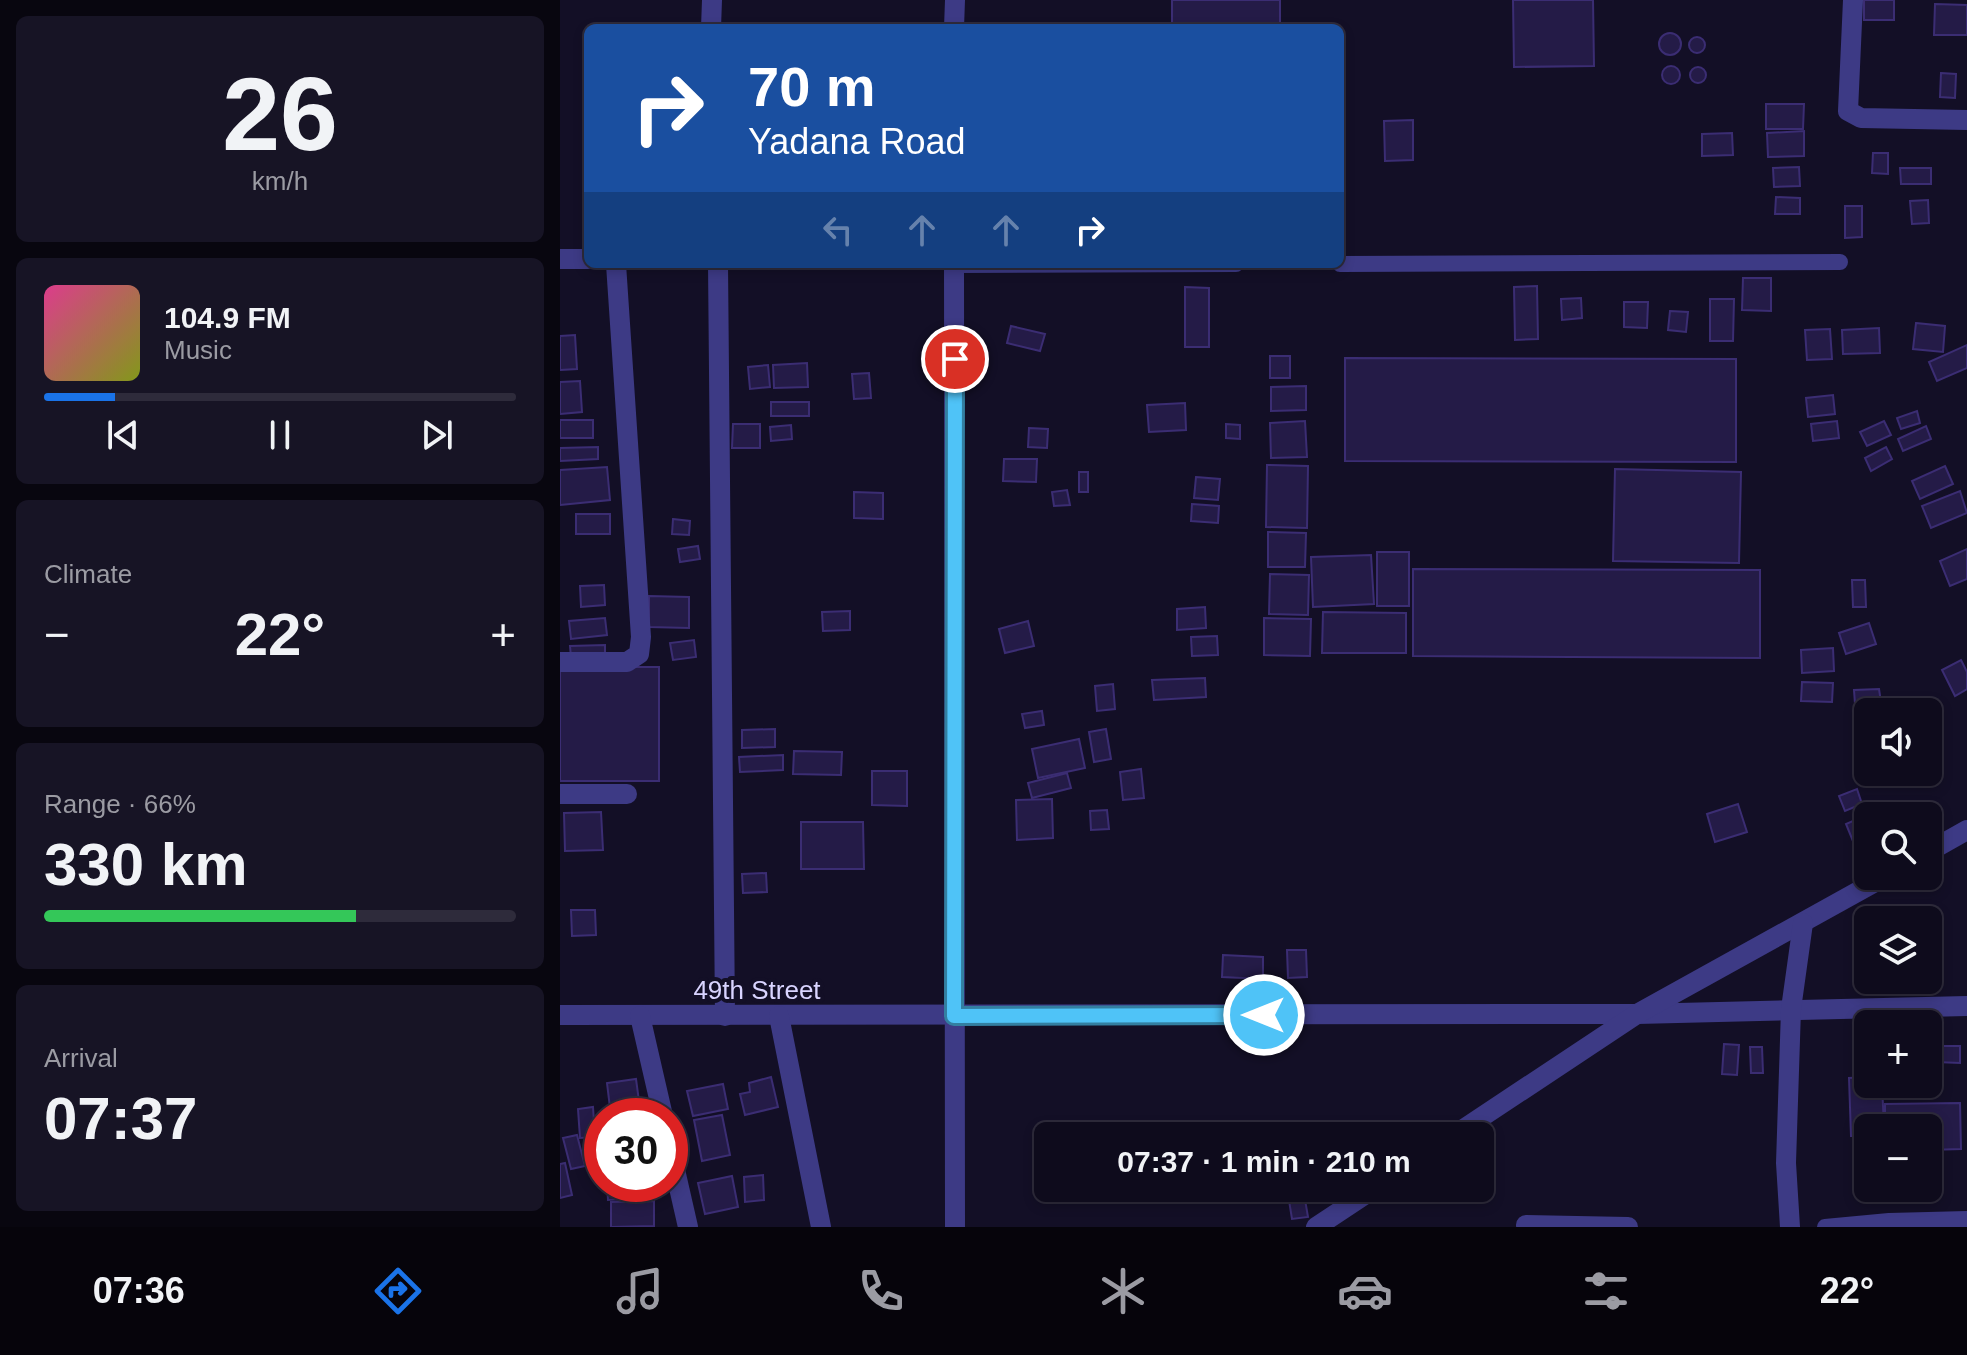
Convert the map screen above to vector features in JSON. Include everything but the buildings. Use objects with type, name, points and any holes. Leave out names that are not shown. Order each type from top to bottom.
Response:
[{"type":"street","points":[[711,24],[712,0]]},
{"type":"street","points":[[954,24],[955,0]]},
{"type":"street","points":[[1853,0],[1848,111],[1861,118],[1967,120]]},
{"type":"street","points":[[560,259],[584,259]]},
{"type":"street","points":[[560,662],[627,662],[639,654],[641,637],[616,268]]},
{"type":"street","points":[[718,268],[725,1016]]},
{"type":"street","points":[[954,268],[955,1227]]},
{"type":"street","points":[[560,794],[627,794]]},
{"type":"street","points":[[1942,844],[1967,830]]},
{"type":"street","points":[[1474,1122],[1637,1014],[1861,890]]},
{"type":"street","points":[[1790,1227],[1786,1163],[1791,1009],[1803,923]]},
{"type":"street","name":"49th Street","points":[[560,1015],[1637,1014],[1967,1006]]},
{"type":"street","points":[[640,1016],[659,1098]]},
{"type":"street","points":[[779,1016],[821,1227]]},
{"type":"street","points":[[682,1202],[688,1227]]},
{"type":"street","points":[[1316,1227],[1354,1202]]},
{"type":"street","points":[[1526,1225],[1628,1227]]},
{"type":"lane","points":[[1344,264],[1840,262]]},
{"type":"lane","points":[[1825,1227],[1967,1219]]},
{"type":"route","points":[[955,359],[954,1016],[1264,1015]]}]
